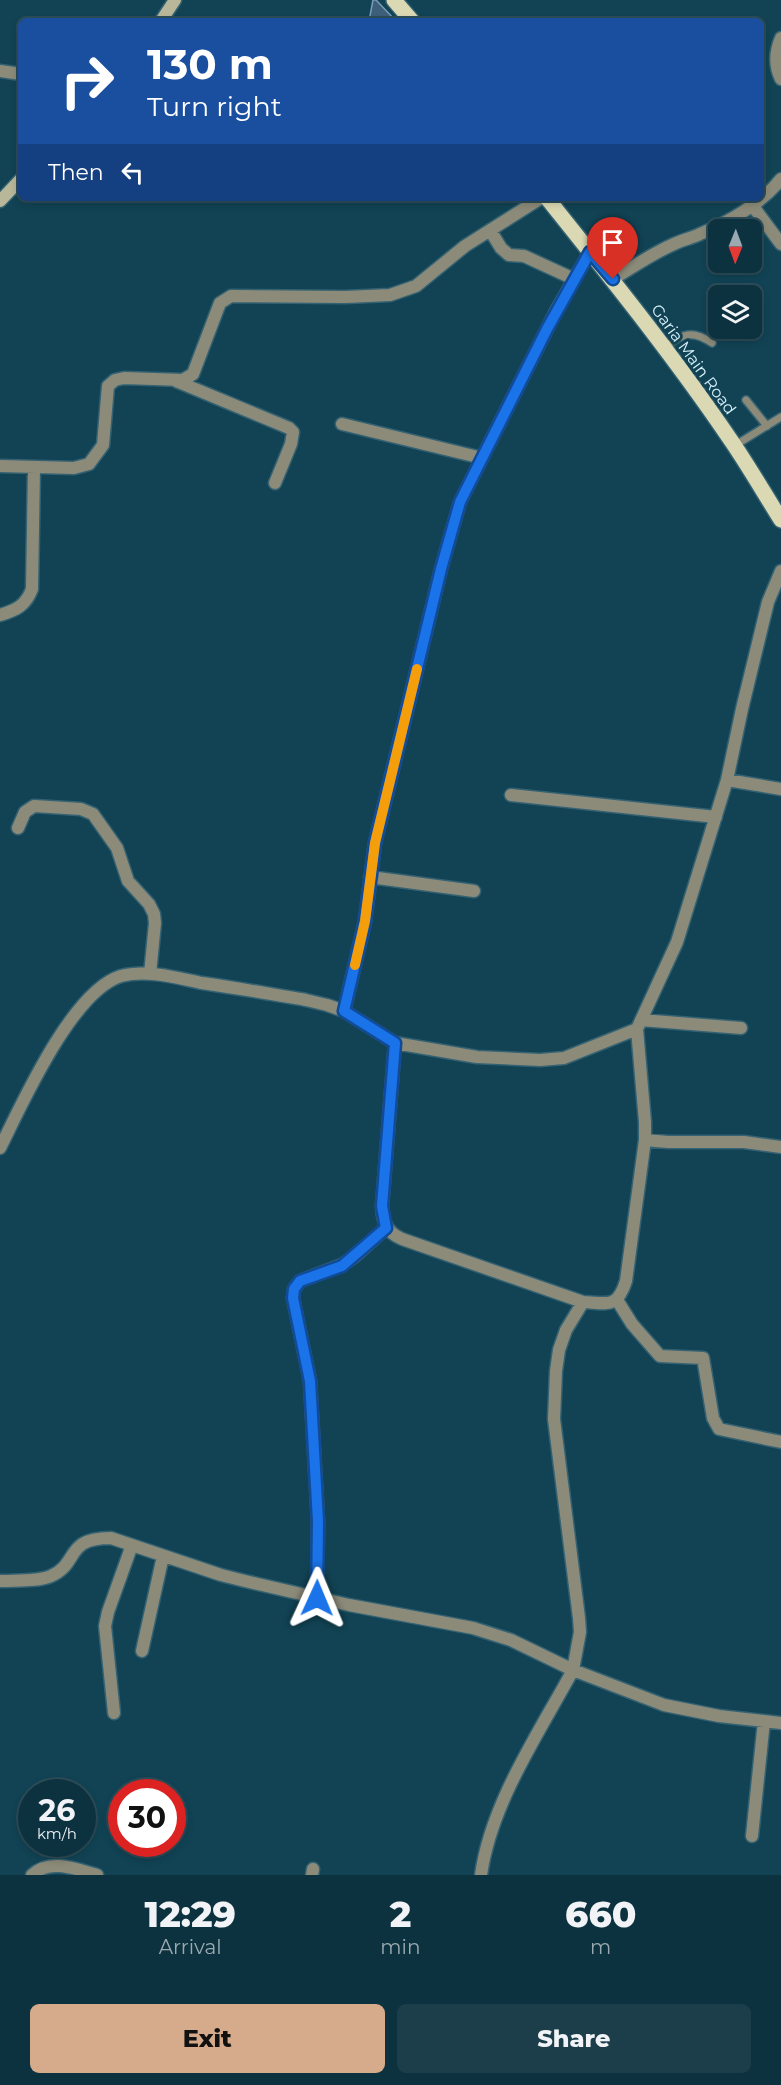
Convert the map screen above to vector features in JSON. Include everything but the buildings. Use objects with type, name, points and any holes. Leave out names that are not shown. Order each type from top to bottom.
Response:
[{"type":"main road","points":[[163,18],[175,0]]},
{"type":"main road","points":[[394,0],[409,18]]},
{"type":"main road","points":[[0,201],[18,182]]},
{"type":"main road","name":"Garia Main Road","points":[[549,201],[613,279],[664,347],[735,446],[781,520]]},
{"type":"street","points":[[781,38],[775,64],[781,79]]},
{"type":"street","points":[[0,71],[18,74]]},
{"type":"street","points":[[764,196],[781,179]]},
{"type":"street","points":[[0,466],[74,468],[89,464],[104,445],[108,386],[115,380],[124,378],[174,380],[189,378],[193,374],[220,303],[231,296],[390,295],[416,286],[465,246],[535,201]]},
{"type":"street","points":[[613,279],[673,244],[702,234],[757,201]]},
{"type":"street","points":[[752,205],[781,244]]},
{"type":"street","points":[[490,230],[501,248],[509,255],[524,256],[574,279]]},
{"type":"street","points":[[344,1011],[365,921],[375,843],[460,502],[556,311],[590,252]]},
{"type":"street","points":[[174,380],[292,432],[291,444],[275,483]]},
{"type":"street","points":[[342,424],[482,458]]},
{"type":"street","points":[[0,615],[17,610],[27,600],[32,588],[34,468]]},
{"type":"street","points":[[395,1043],[382,1206],[386,1228],[393,1235],[402,1239],[583,1302],[608,1303],[617,1300],[622,1294],[626,1281],[645,1140],[639,1025],[677,942],[727,780],[768,602],[781,571]]},
{"type":"street","points":[[727,780],[781,789]]},
{"type":"street","points":[[511,795],[716,817]]},
{"type":"street","points":[[18,828],[26,812],[34,806],[81,809],[93,814],[117,848],[128,881],[154,914],[150,974]]},
{"type":"street","points":[[370,877],[474,891]]},
{"type":"street","points":[[1,1146],[55,1042],[103,984],[121,976],[150,974],[306,1000],[344,1011],[395,1043],[477,1057],[540,1060],[564,1058],[639,1025],[741,1028]]},
{"type":"street","points":[[645,1140],[744,1142],[781,1147]]},
{"type":"street","points":[[317,1598],[318,1521],[310,1381],[293,1298],[294,1289],[300,1281],[342,1266],[386,1228]]},
{"type":"street","points":[[617,1300],[632,1324],[660,1356],[703,1358],[713,1418],[718,1429],[781,1442]]},
{"type":"street","points":[[481,1875],[484,1851],[500,1804],[573,1670],[580,1632],[554,1419],[559,1350],[566,1330],[583,1302]]},
{"type":"street","points":[[0,1581],[50,1577],[60,1570],[79,1545],[95,1538],[111,1538],[221,1575],[317,1598],[473,1628],[511,1640],[573,1670],[664,1704],[719,1716],[781,1723]]},
{"type":"street","points":[[114,1713],[105,1626],[132,1545]]},
{"type":"street","points":[[142,1651],[163,1556]]},
{"type":"street","points":[[752,1836],[764,1721]]},
{"type":"street","points":[[32,1875],[40,1868],[61,1865],[97,1875]]},
{"type":"lane","points":[[664,347],[678,337],[692,333],[712,343]]},
{"type":"lane","points":[[746,400],[767,426]]},
{"type":"lane","points":[[735,446],[781,417]]},
{"type":"slow traffic","points":[[355,965],[365,921],[375,843],[417,669]]},
{"type":"route","points":[[317,1598],[318,1521],[310,1381],[293,1298],[294,1289],[300,1281],[342,1266],[386,1228],[382,1218],[382,1206],[395,1043],[344,1011],[365,921],[375,843],[441,569],[460,502],[556,311],[590,252],[613,279]]}]
